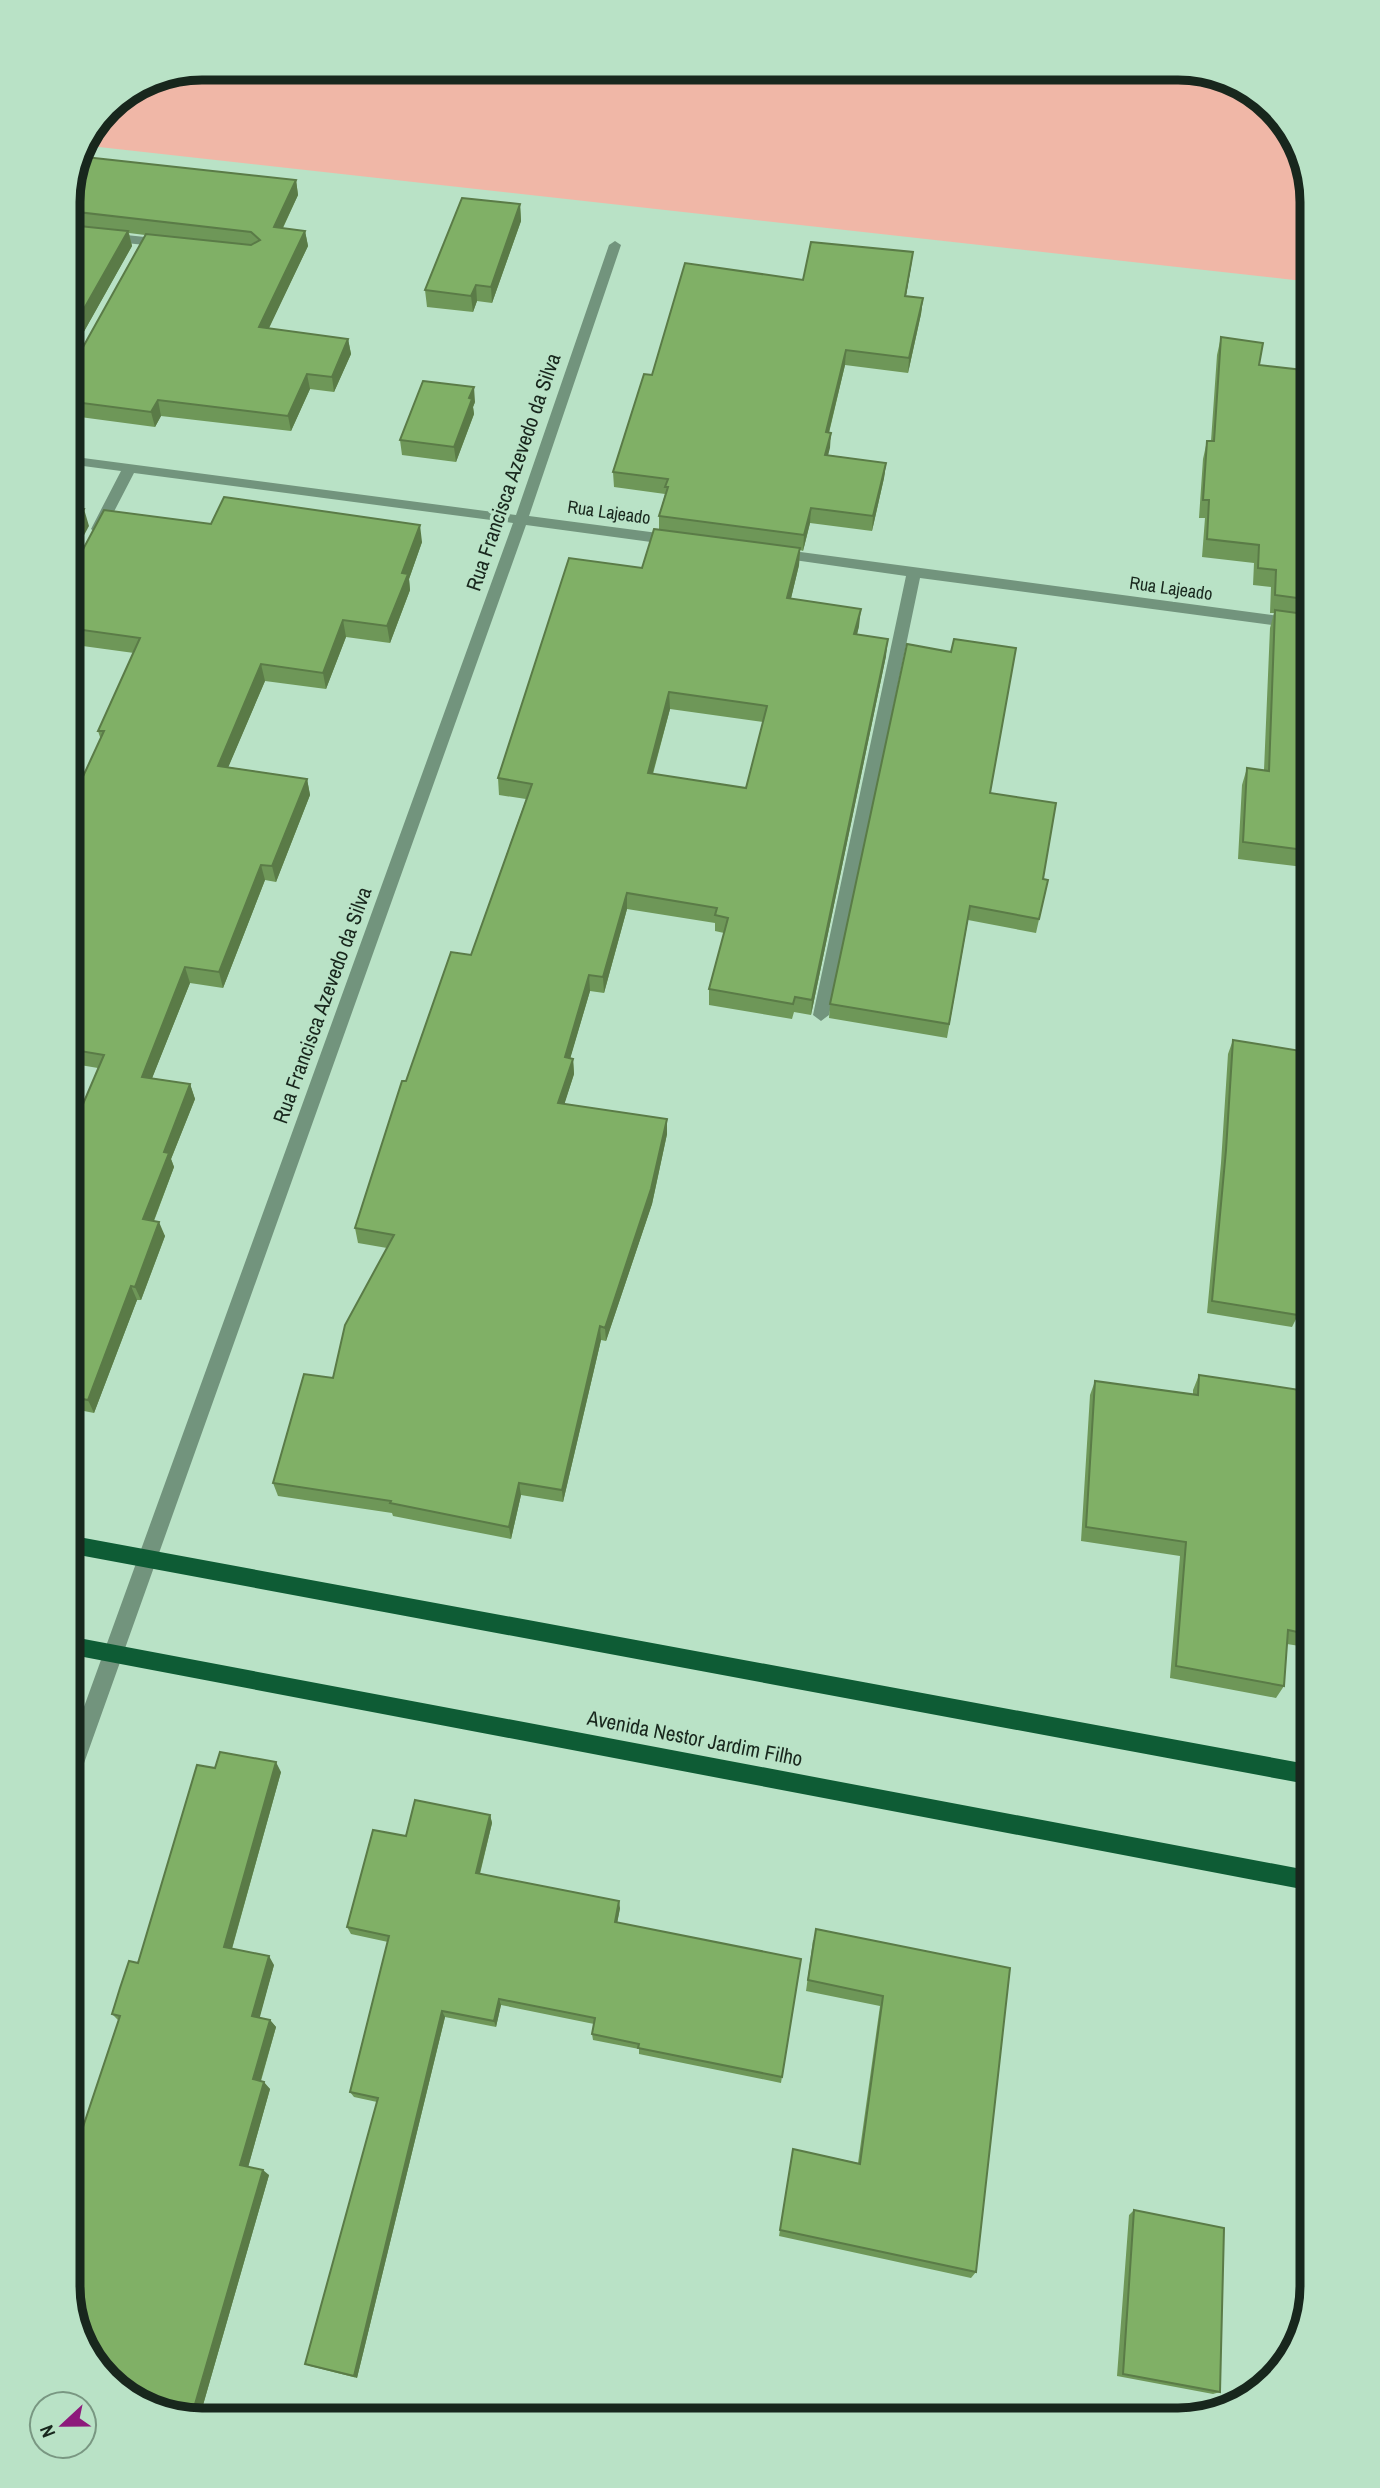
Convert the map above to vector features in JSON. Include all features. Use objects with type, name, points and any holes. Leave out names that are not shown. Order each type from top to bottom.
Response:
[{"type":"main road","points":[[80,1546],[1300,1772]]},
{"type":"main road","name":"Avenida Nestor Jardim Filho","points":[[80,1646],[1300,1879]]},
{"type":"street","points":[[81,235],[141,247],[172,244]]},
{"type":"street","name":"Rua Francisca Azevedo da Silva","points":[[80,1746],[521,520],[615,245]]},
{"type":"street","name":"Rua Lajeado","points":[[81,462],[690,542]]},
{"type":"street","points":[[93,538],[130,468]]},
{"type":"street","name":"Rua Lajeado","points":[[769,553],[1300,624]]},
{"type":"street","points":[[821,1015],[914,573]]},
{"type":"shaded area","points":[[202,80],[1186,81],[1217,87],[1245,101],[1269,122],[1283,141],[1297,179],[1300,202],[1300,281],[95,147],[116,116],[135,101],[156,90]]},
{"type":"building","points":[[90,157],[296,180],[274,227],[305,231],[259,327],[348,339],[332,377],[307,374],[288,416],[158,400],[151,412],[81,403],[81,351],[146,234],[251,245],[260,240],[251,232],[81,212],[81,194]]},
{"type":"building","points":[[462,198],[520,204],[491,287],[476,285],[471,296],[425,290]]},
{"type":"building","points":[[81,226],[128,231],[81,314]]},
{"type":"building","points":[[811,242],[913,252],[905,296],[923,298],[909,358],[846,350],[826,432],[831,433],[825,455],[886,463],[873,516],[811,508],[804,535],[659,516],[668,479],[613,472],[644,374],[652,375],[685,263],[803,280]]},
{"type":"building","points":[[1221,337],[1263,343],[1259,365],[1300,370],[1300,598],[1275,595],[1276,570],[1258,568],[1259,545],[1207,539],[1209,500],[1203,500],[1207,441],[1214,441]]},
{"type":"building","points":[[423,381],[474,387],[454,447],[400,440]]},
{"type":"building","points":[[224,497],[420,525],[402,573],[408,574],[387,626],[343,620],[323,673],[261,664],[218,766],[307,779],[272,866],[261,865],[219,972],[185,967],[142,1077],[190,1084],[164,1152],[169,1153],[143,1219],[159,1222],[135,1287],[131,1286],[88,1400],[80,1399],[81,1110],[104,1055],[81,1051],[81,781],[104,731],[98,731],[140,638],[81,630],[81,553],[104,510],[211,524]]},
{"type":"building","points":[[654,529],[800,548],[787,598],[861,609],[854,634],[888,639],[812,1000],[795,997],[793,1004],[709,989],[728,918],[715,915],[717,908],[627,893],[603,977],[589,975],[565,1057],[573,1059],[558,1103],[667,1119],[651,1189],[605,1328],[600,1326],[562,1490],[519,1483],[509,1527],[390,1503],[391,1501],[273,1483],[304,1374],[333,1378],[345,1325],[394,1235],[355,1228],[402,1081],[406,1081],[451,952],[471,955],[532,784],[498,778],[569,558],[642,568]],"holes":[[[669,692],[767,706],[746,788],[648,773]]]},
{"type":"building","points":[[1275,610],[1300,613],[1300,849],[1243,842],[1247,768],[1269,771]]},
{"type":"building","points":[[954,639],[1016,648],[990,793],[1056,803],[1043,879],[1048,880],[1039,919],[970,906],[949,1024],[830,1004],[907,644],[951,652]]},
{"type":"building","points":[[1233,1040],[1300,1051],[1298,1315],[1212,1301]]},
{"type":"building","points":[[1199,1375],[1300,1390],[1300,1632],[1288,1630],[1284,1686],[1176,1666],[1186,1542],[1086,1527],[1095,1381],[1198,1395]]},
{"type":"building","points":[[220,1752],[276,1762],[224,1947],[269,1956],[252,2016],[270,2020],[253,2079],[264,2082],[240,2165],[263,2170],[194,2407],[156,2398],[128,2382],[106,2360],[90,2332],[80,2286],[80,2136],[120,2016],[112,2014],[120,1988],[129,1961],[138,1963],[197,1765],[215,1768]]},
{"type":"building","points":[[415,1800],[490,1815],[476,1873],[619,1901],[615,1922],[801,1959],[782,2077],[638,2048],[639,2044],[592,2034],[595,2018],[499,1999],[494,2021],[442,2011],[354,2376],[305,2364],[378,2098],[350,2092],[389,1936],[347,1927],[373,1830],[406,1836]]},
{"type":"building","points":[[816,1929],[1010,1968],[976,2272],[780,2230],[793,2149],[860,2164],[883,1996],[808,1980]]},
{"type":"building","points":[[1134,2210],[1224,2228],[1220,2392],[1123,2374]]}]
